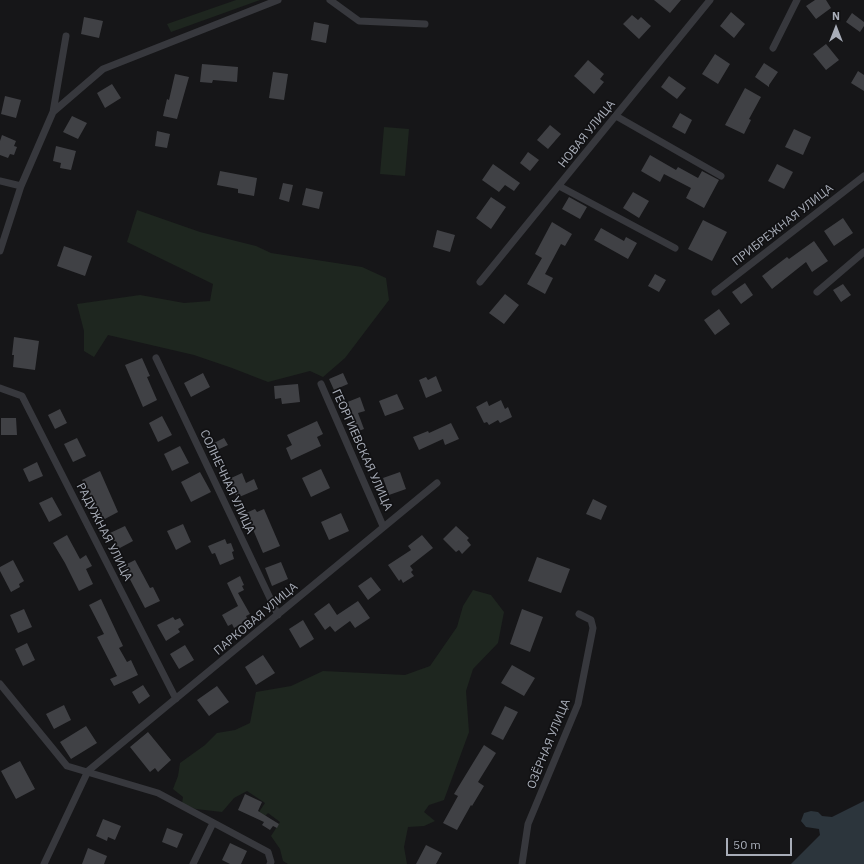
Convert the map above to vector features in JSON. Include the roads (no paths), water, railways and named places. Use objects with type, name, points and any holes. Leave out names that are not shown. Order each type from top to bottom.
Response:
[{"type":"street","points":[[53,112],[103,69],[278,0]]},
{"type":"street","points":[[330,0],[359,21],[425,24]]},
{"type":"street","name":"НОВАЯ УЛИЦА","points":[[480,282],[710,0]]},
{"type":"street","points":[[773,48],[797,0]]},
{"type":"street","points":[[0,251],[21,186],[53,112],[66,36]]},
{"type":"street","points":[[616,116],[722,176]]},
{"type":"street","name":"ПРИБРЕЖНАЯ УЛИЦА","points":[[715,292],[864,176]]},
{"type":"street","points":[[0,181],[21,186]]},
{"type":"street","points":[[559,186],[675,248]]},
{"type":"street","points":[[817,292],[864,252]]},
{"type":"street","name":"СОЛНЕЧНАЯ УЛИЦА","points":[[156,358],[278,615]]},
{"type":"street","name":"ГЕОРГИЕВСКАЯ УЛИЦА","points":[[321,384],[383,526]]},
{"type":"street","name":"РАДУЖНАЯ УЛИЦА","points":[[0,388],[22,396],[176,699]]},
{"type":"street","name":"ПАРКОВАЯ УЛИЦА","points":[[88,771],[278,615],[383,526],[437,483]]},
{"type":"street","name":"ОЗЁРНАЯ УЛИЦА","points":[[522,864],[528,824],[578,704],[593,628],[591,620],[579,614]]},
{"type":"street","points":[[0,684],[67,766],[158,793],[268,852],[271,862],[270,864]]},
{"type":"street","points":[[44,864],[88,771]]},
{"type":"street","points":[[193,864],[213,823]]}]
